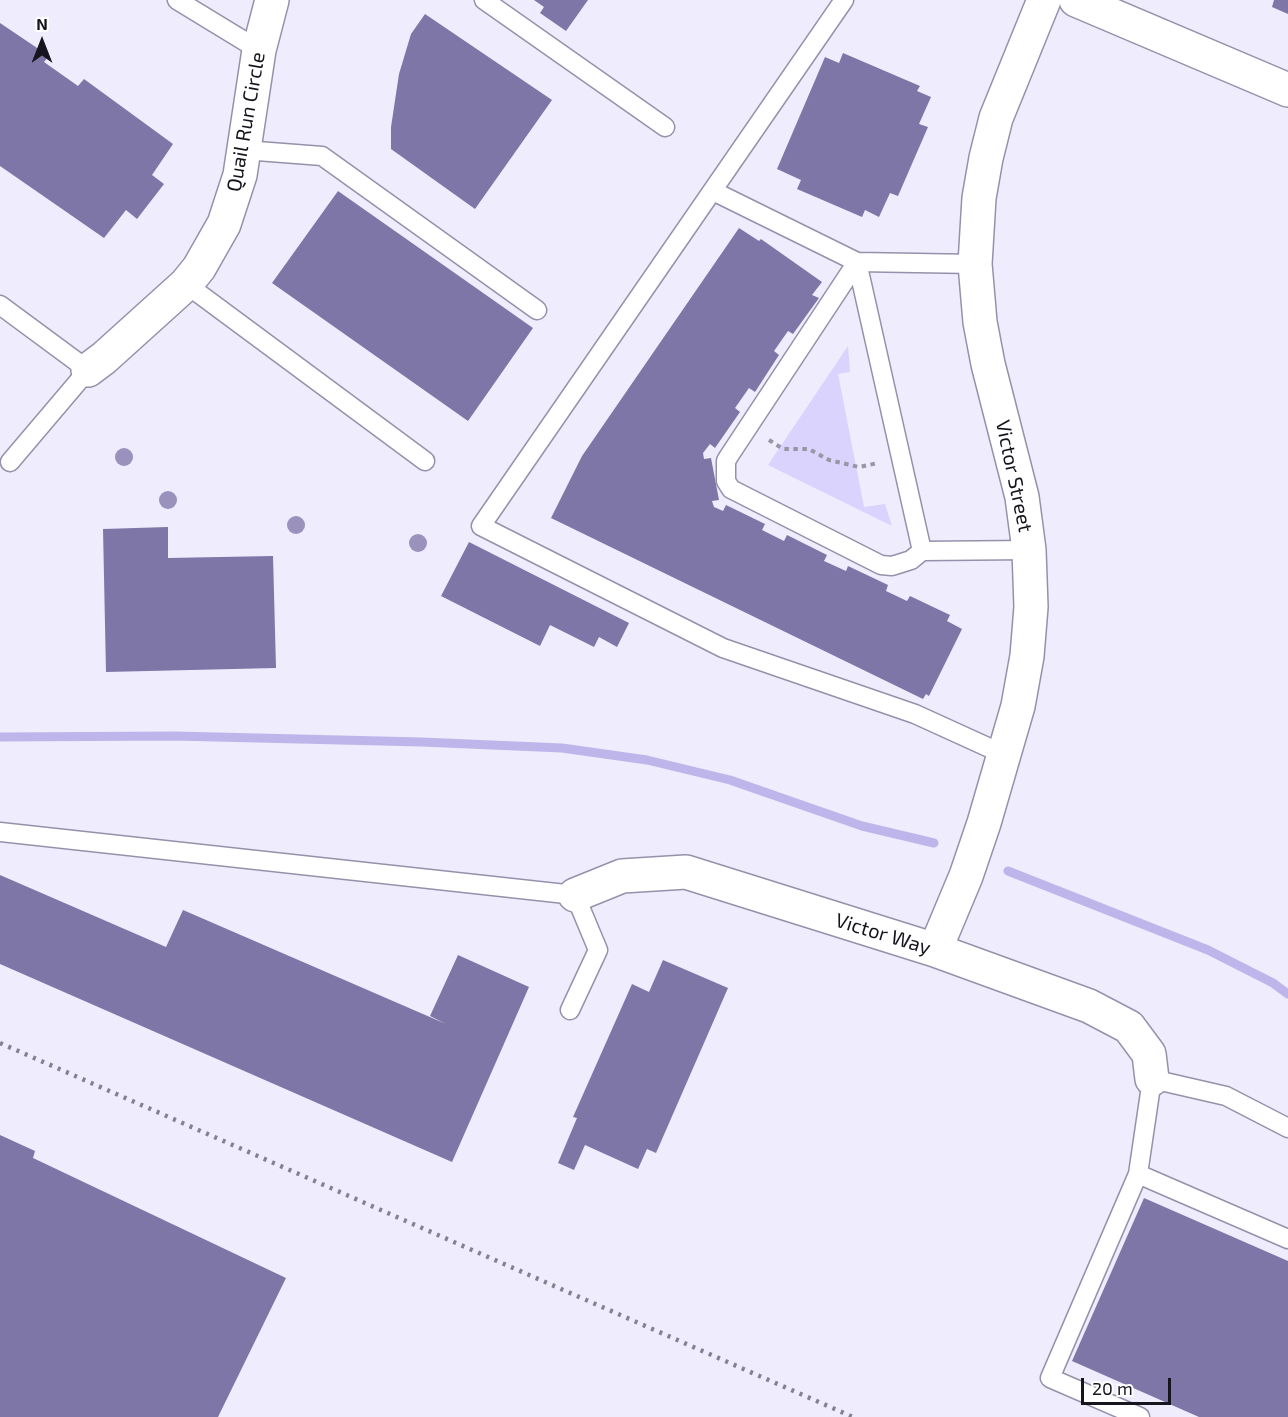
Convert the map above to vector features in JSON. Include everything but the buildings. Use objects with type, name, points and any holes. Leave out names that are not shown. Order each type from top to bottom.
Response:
[{"type":"street","name":"Quail Run Circle","points":[[88,369],[104,358],[186,284],[199,268],[224,224],[233,199],[244,150],[258,50],[272,0]]},
{"type":"street","name":"Victor Street","points":[[935,950],[970,865],[1005,754],[1018,706],[1027,656],[1031,607],[1029,550],[1022,497],[982,333],[975,264],[979,198],[996,118],[1044,0]]},
{"type":"street","points":[[1076,0],[1288,90]]},
{"type":"street","name":"Victor Way","points":[[575,895],[622,876],[686,872],[935,950],[1089,1006],[1130,1027],[1149,1054],[1152,1079]]},
{"type":"lane","points":[[177,0],[258,50]]},
{"type":"lane","points":[[484,0],[665,127]]},
{"type":"lane","points":[[844,0],[481,526],[723,648],[915,714],[1005,754]]},
{"type":"lane","points":[[244,150],[322,156],[537,310]]},
{"type":"lane","points":[[713,190],[857,262],[975,264]]},
{"type":"lane","points":[[857,262],[726,461],[726,481],[731,489],[881,565],[901,565],[922,550],[1029,550]]},
{"type":"lane","points":[[857,262],[922,550]]},
{"type":"lane","points":[[186,284],[425,461]]},
{"type":"lane","points":[[0,305],[88,369],[10,462]]},
{"type":"lane","points":[[0,832],[575,895],[598,950],[570,1010]]},
{"type":"lane","points":[[1140,1417],[1050,1378],[1138,1174],[1152,1079],[1226,1096],[1288,1128]]},
{"type":"lane","points":[[1138,1174],[1288,1239]]},
{"type":"path","points":[[748,427],[783,449],[809,449],[829,460],[859,467],[901,458]]},
{"type":"shaded area","points":[[848,346],[850,372],[838,374],[864,507],[885,504],[892,526],[768,465]]},
{"type":"waterway","points":[[0,737],[175,736],[562,748],[647,760],[730,780],[862,826],[934,843]]},
{"type":"waterway","points":[[1008,871],[1208,950],[1273,983],[1288,994]]},
{"type":"railway","points":[[0,1043],[853,1417]]}]
